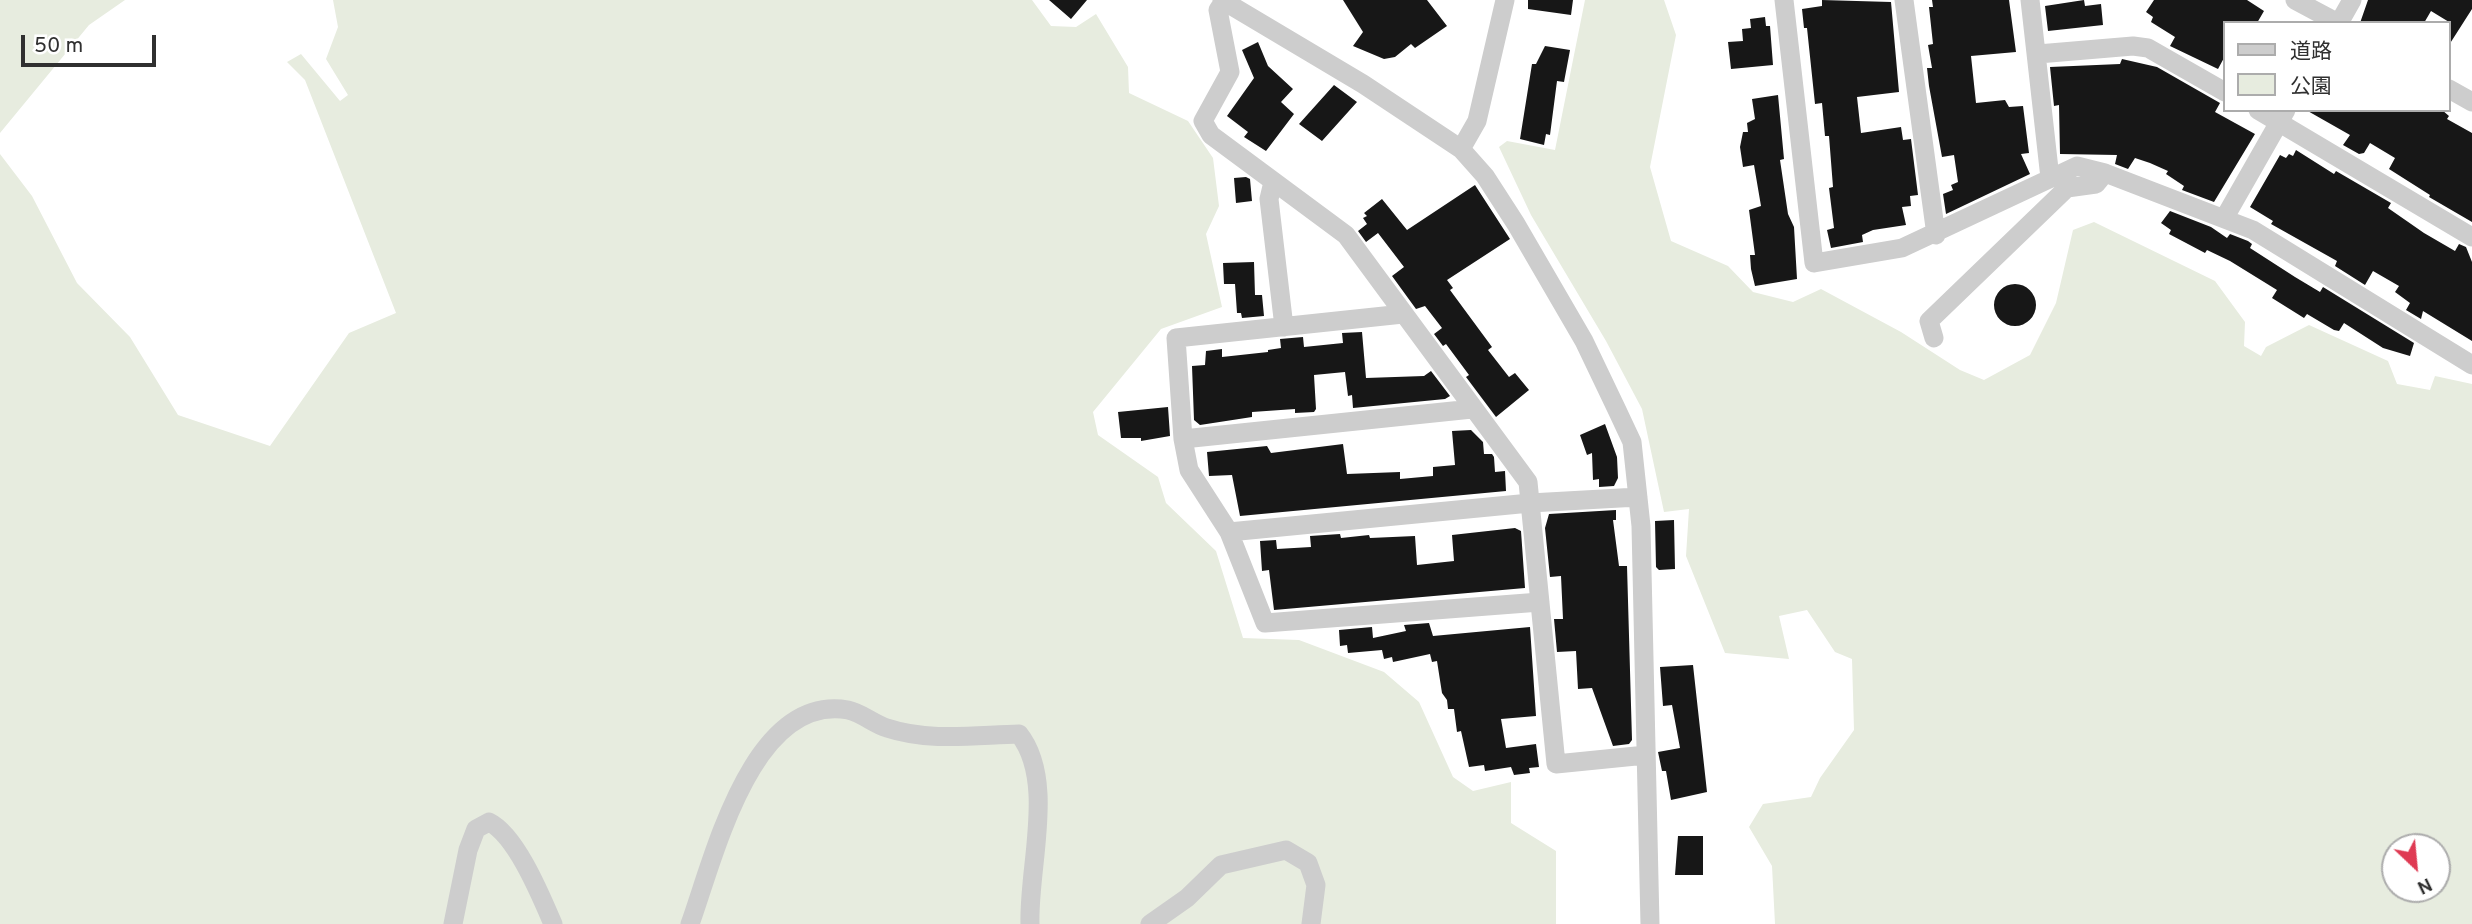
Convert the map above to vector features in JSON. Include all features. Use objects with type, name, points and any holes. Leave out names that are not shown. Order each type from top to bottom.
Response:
[{"type":"street","points":[[1646,755],[1556,764],[1528,482],[1346,235],[1211,135],[1203,121],[1230,72],[1218,10],[1223,0],[1363,84],[1461,149],[1498,194],[1584,341],[1632,442],[1638,496],[1646,755],[1650,924]]},
{"type":"street","points":[[1461,149],[1477,121],[1505,0]]},
{"type":"street","points":[[1784,0],[1814,263],[1902,248],[1936,235],[2077,166],[2105,173],[2253,230],[2472,365]]},
{"type":"street","points":[[1904,0],[1936,235]]},
{"type":"street","points":[[2030,0],[2050,178]]},
{"type":"street","points":[[2295,0],[2334,21]]},
{"type":"street","points":[[2339,21],[2352,0]]},
{"type":"street","points":[[2038,54],[2133,46],[2148,48],[2224,91]]},
{"type":"street","points":[[2451,90],[2472,102]]},
{"type":"street","points":[[2225,217],[2283,116],[2472,237]]},
{"type":"street","points":[[1934,338],[1929,321],[2067,188],[2096,184],[2105,173]]},
{"type":"street","points":[[1273,182],[1269,199],[1284,327]]},
{"type":"street","points":[[1403,314],[1176,338],[1182,439],[1189,470],[1229,532],[1265,623],[1540,602]]},
{"type":"street","points":[[1182,439],[1472,409]]},
{"type":"street","points":[[1229,532],[1530,503],[1638,496]]},
{"type":"street","points":[[690,924],[741,786],[765,747],[796,720],[818,712],[849,710],[887,728],[924,736],[1020,734],[1031,748],[1038,800],[1030,924]]},
{"type":"street","points":[[453,924],[468,850],[476,829],[489,822],[498,826],[517,854],[553,924]]},
{"type":"street","points":[[1150,924],[1187,898],[1221,865],[1286,850],[1308,863],[1316,885],[1311,924]]},
{"type":"green space","points":[[0,0],[125,0],[89,25],[0,133]]},
{"type":"green space","points":[[333,0],[1032,0],[1051,26],[1076,27],[1096,14],[1128,67],[1129,93],[1188,121],[1213,158],[1219,206],[1206,234],[1222,307],[1161,329],[1093,412],[1098,435],[1158,477],[1166,503],[1216,551],[1243,638],[1299,640],[1384,672],[1419,702],[1453,777],[1473,791],[1511,782],[1511,823],[1556,851],[1556,924],[0,924],[0,154],[32,196],[77,283],[130,337],[178,415],[270,446],[349,333],[396,313],[305,80],[287,62],[301,54],[340,101],[348,95],[326,59],[338,27]]},
{"type":"green space","points":[[1585,0],[1664,0],[1676,35],[1650,167],[1671,241],[1728,266],[1753,292],[1793,302],[1821,289],[1901,332],[1960,370],[1984,380],[2030,355],[2056,303],[2073,230],[2094,222],[2215,281],[2245,322],[2244,346],[2261,356],[2266,347],[2309,325],[2388,361],[2397,384],[2430,390],[2435,376],[2472,384],[2472,924],[1775,924],[1772,866],[1749,827],[1763,804],[1811,797],[1820,778],[1854,730],[1852,659],[1835,652],[1807,610],[1779,616],[1789,659],[1725,653],[1686,556],[1689,509],[1664,512],[1642,409],[1606,341],[1531,215],[1499,147],[1507,141],[1555,150]]},
{"type":"building","points":[[1049,0],[1087,0],[1071,19]]},
{"type":"building","points":[[1343,0],[1427,0],[1447,26],[1415,48],[1411,44],[1395,57],[1384,59],[1353,46],[1363,32]]},
{"type":"building","points":[[1528,0],[1573,0],[1571,15],[1528,9]]},
{"type":"building","points":[[1822,0],[1891,2],[1899,92],[1857,97],[1861,133],[1901,127],[1903,140],[1911,139],[1918,195],[1910,196],[1911,206],[1902,207],[1906,225],[1873,230],[1862,235],[1863,242],[1831,248],[1827,230],[1834,228],[1829,188],[1833,187],[1829,136],[1825,136],[1822,103],[1815,104],[1807,28],[1804,28],[1802,9],[1822,6]]},
{"type":"building","points":[[1932,0],[2009,0],[2016,52],[1971,56],[1976,103],[2005,100],[2009,107],[2023,106],[2029,153],[2021,154],[2030,174],[1946,214],[1943,194],[1953,190],[1951,185],[1958,182],[1954,155],[1942,157],[1929,86],[1927,68],[1932,68],[1928,45],[1933,44],[1929,7],[1933,7]]},
{"type":"building","points":[[2084,0],[2085,6],[2101,4],[2103,25],[2048,31],[2045,6]]},
{"type":"building","points":[[2154,0],[2247,0],[2264,11],[2258,21],[2224,21],[2224,58],[2218,69],[2170,46],[2175,37],[2151,22],[2153,17],[2146,12]]},
{"type":"building","points":[[2368,0],[2472,0],[2472,9],[2451,42],[2451,21],[2431,11],[2425,21],[2361,21]]},
{"type":"building","points":[[1765,17],[1766,26],[1770,26],[1773,65],[1731,69],[1728,42],[1743,41],[1742,29],[1751,28],[1750,19]]},
{"type":"building","points":[[1258,42],[1268,66],[1293,89],[1281,102],[1294,114],[1266,151],[1244,137],[1248,132],[1227,116],[1254,78],[1242,50]]},
{"type":"building","points":[[1545,46],[1570,50],[1564,82],[1557,81],[1550,135],[1546,134],[1544,145],[1520,139],[1532,64],[1536,64]]},
{"type":"building","points":[[2122,59],[2157,67],[2220,103],[2215,112],[2255,134],[2214,202],[2182,190],[2184,186],[2166,174],[2168,171],[2135,158],[2128,169],[2115,164],[2117,155],[2060,154],[2059,105],[2054,106],[2050,67],[2120,64]]},
{"type":"building","points":[[1334,85],[1357,102],[1322,141],[1299,124]]},
{"type":"building","points":[[1778,95],[1784,159],[1780,160],[1788,214],[1794,227],[1797,279],[1755,286],[1751,269],[1750,255],[1755,255],[1749,210],[1761,206],[1754,165],[1743,167],[1740,147],[1743,132],[1748,132],[1747,123],[1755,119],[1752,99]]},
{"type":"building","points":[[2310,112],[2444,112],[2449,116],[2447,119],[2472,133],[2472,222],[2389,169],[2395,158],[2370,143],[2364,153],[2359,154],[2343,145],[2350,135]]},
{"type":"building","points":[[2296,150],[2334,174],[2336,171],[2391,203],[2388,208],[2455,251],[2459,244],[2466,247],[2472,262],[2472,341],[2423,311],[2421,319],[2406,310],[2410,303],[2395,292],[2399,286],[2373,271],[2365,285],[2335,266],[2337,261],[2271,224],[2273,221],[2250,207],[2280,155],[2286,158],[2289,154],[2293,156]]},
{"type":"building","points":[[1234,178],[1250,179],[1252,201],[1236,203]]},
{"type":"building","points":[[1475,185],[1510,239],[1447,280],[1453,288],[1450,290],[1492,347],[1488,350],[1509,377],[1515,373],[1529,390],[1496,417],[1466,377],[1469,375],[1446,344],[1443,346],[1434,334],[1442,328],[1425,306],[1416,309],[1392,276],[1404,267],[1378,233],[1366,242],[1358,231],[1367,224],[1363,218],[1367,216],[1364,213],[1382,199],[1407,230]]},
{"type":"building","points":[[2170,211],[2211,227],[2227,238],[2230,234],[2248,241],[2252,244],[2250,248],[2295,277],[2320,292],[2323,287],[2414,343],[2410,356],[2383,348],[2344,323],[2339,331],[2307,314],[2304,318],[2272,298],[2277,290],[2230,261],[2207,250],[2205,253],[2169,234],[2171,230],[2161,223]]},
{"type":"building","points":[[1254,262],[1255,295],[1262,295],[1264,316],[1242,318],[1241,313],[1237,313],[1235,284],[1224,284],[1223,263]]},
{"type":"building","points":[[2015,284],[2030,290],[2036,305],[2030,320],[2015,326],[2000,320],[1994,305],[2000,290]]},
{"type":"building","points":[[1362,332],[1366,378],[1424,376],[1431,371],[1450,396],[1445,399],[1353,408],[1352,395],[1348,396],[1345,372],[1314,375],[1314,412],[1295,413],[1295,409],[1252,412],[1252,417],[1200,425],[1194,420],[1192,366],[1205,365],[1206,351],[1222,349],[1222,357],[1268,352],[1281,348],[1280,339],[1303,337],[1304,347],[1343,343],[1342,333]]},
{"type":"building","points":[[1168,407],[1170,436],[1141,441],[1141,438],[1121,438],[1118,412]]},
{"type":"building","points":[[1605,424],[1617,457],[1618,478],[1614,486],[1599,487],[1599,479],[1593,480],[1592,453],[1587,455],[1580,435]]},
{"type":"building","points":[[1471,430],[1483,442],[1484,454],[1492,454],[1494,457],[1495,472],[1505,471],[1506,491],[1240,516],[1232,475],[1209,476],[1207,452],[1267,446],[1271,453],[1343,444],[1347,474],[1400,472],[1400,479],[1433,476],[1433,467],[1455,465],[1452,431]]},
{"type":"building","points":[[1616,510],[1616,520],[1613,520],[1619,566],[1627,566],[1632,740],[1629,744],[1613,746],[1592,688],[1578,689],[1576,651],[1557,652],[1554,619],[1563,619],[1561,576],[1550,577],[1545,528],[1549,514]]},
{"type":"building","points":[[1674,520],[1675,569],[1659,570],[1656,567],[1655,521]]},
{"type":"building","points":[[1515,528],[1521,531],[1525,588],[1274,610],[1269,570],[1262,571],[1260,541],[1276,540],[1277,549],[1311,547],[1310,536],[1415,536],[1417,565],[1454,561],[1452,535]]},
{"type":"building","points":[[1429,623],[1433,636],[1530,627],[1536,716],[1501,719],[1506,748],[1536,744],[1539,767],[1529,768],[1530,773],[1514,775],[1511,767],[1485,771],[1484,765],[1469,767],[1461,731],[1457,732],[1454,709],[1448,709],[1447,700],[1442,693],[1437,661],[1432,662],[1430,654],[1393,662],[1392,657],[1384,659],[1382,650],[1348,653],[1347,645],[1340,646],[1339,630],[1372,627],[1373,638],[1406,631],[1404,625]]},
{"type":"building","points":[[1693,665],[1707,792],[1671,800],[1666,771],[1662,771],[1658,752],[1680,748],[1672,705],[1663,706],[1660,667]]},
{"type":"building","points":[[1678,836],[1703,836],[1703,875],[1675,875]]}]
